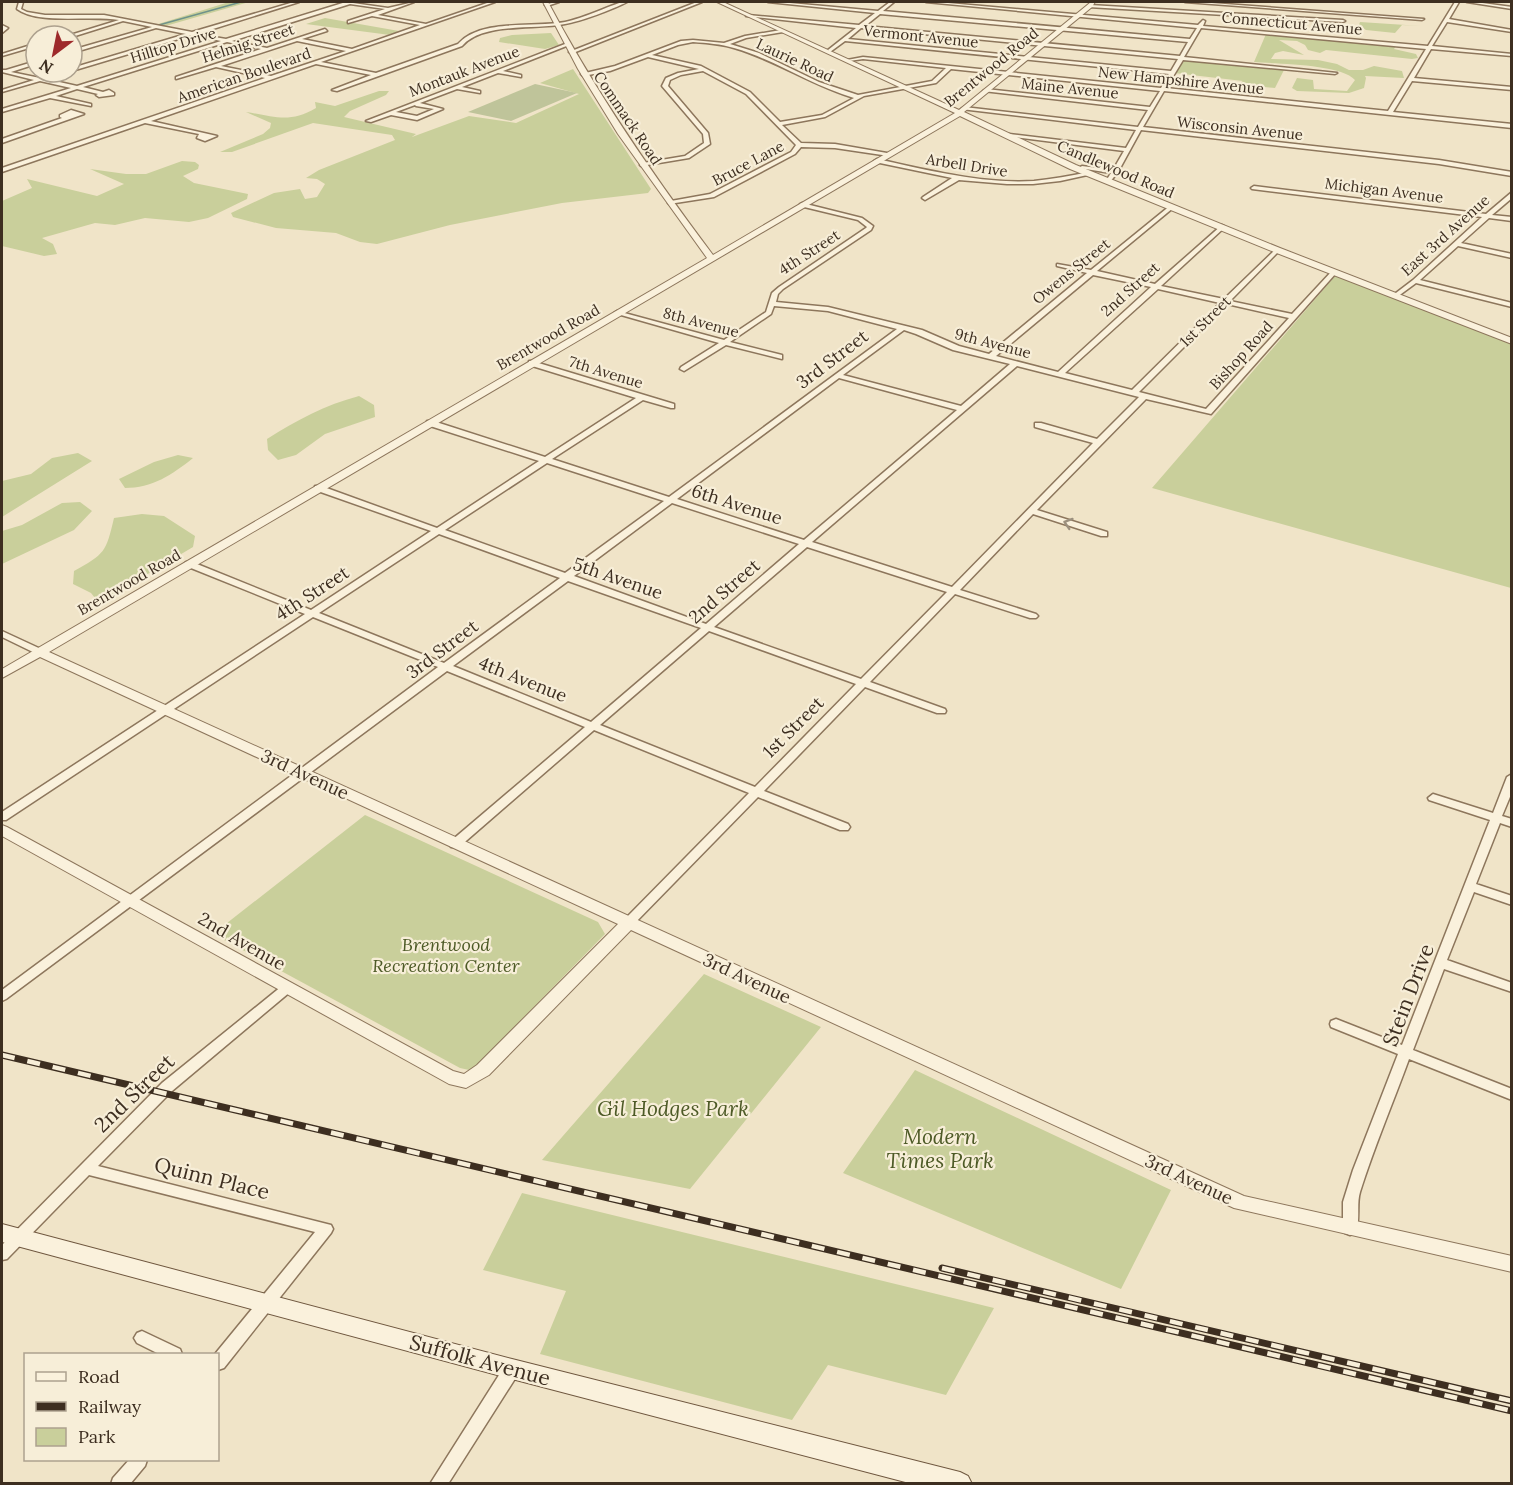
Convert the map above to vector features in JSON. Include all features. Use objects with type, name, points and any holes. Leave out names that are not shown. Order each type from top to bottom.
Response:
[{"type":"main road","name":"Suffolk Avenue","points":[[10,1235],[267,1302],[910,1477],[960,1484]]},
{"type":"street","points":[[21,2],[19,9],[26,13],[56,17],[104,16],[267,49]]},
{"type":"street","points":[[84,66],[297,2]]},
{"type":"street","points":[[350,2],[390,9]]},
{"type":"street","name":"Hilltop Drive","points":[[2,111],[350,2]]},
{"type":"street","points":[[350,22],[412,2]]},
{"type":"street","name":"American Boulevard","points":[[2,170],[494,2]]},
{"type":"street","points":[[546,3],[557,2]]},
{"type":"street","points":[[335,90],[460,45],[466,38],[486,30],[557,25],[625,2]]},
{"type":"street","name":"Montauk Avenue","points":[[369,121],[497,72],[700,2]]},
{"type":"street","name":"Candlewood Road","points":[[719,2],[962,111],[1089,174],[1512,341]]},
{"type":"street","points":[[770,2],[1191,41]]},
{"type":"street","points":[[830,51],[892,2]]},
{"type":"street","name":"Connecticut Avenue","points":[[928,2],[1512,55]]},
{"type":"street","points":[[1187,2],[1266,4],[1422,19]]},
{"type":"street","points":[[1415,2],[1422,2]]},
{"type":"street","points":[[1389,114],[1457,2]]},
{"type":"street","points":[[1469,2],[1512,8]]},
{"type":"street","points":[[473,3],[484,5]]},
{"type":"street","name":"Commack Road","points":[[546,3],[583,75],[643,165],[711,258]]},
{"type":"street","points":[[1090,3],[1343,21]]},
{"type":"street","name":"Brentwood Road","points":[[2,674],[962,111],[1079,15],[1090,3]]},
{"type":"street","points":[[1264,17],[1266,4]]},
{"type":"street","points":[[1109,181],[1207,13]]},
{"type":"street","points":[[372,15],[426,25]]},
{"type":"street","points":[[748,16],[1335,73]]},
{"type":"street","points":[[84,32],[124,20]]},
{"type":"street","points":[[1446,20],[1512,31]]},
{"type":"street","points":[[84,48],[171,23]]},
{"type":"street","points":[[2,26],[6,28],[2,32]]},
{"type":"street","name":"Helmig Street","points":[[178,78],[325,30]]},
{"type":"street","points":[[725,44],[745,37],[781,31]]},
{"type":"street","points":[[296,40],[352,50]]},
{"type":"street","name":"Vermont Avenue","points":[[846,40],[1172,73]]},
{"type":"street","name":"Laurie Road","points":[[583,75],[607,72],[690,41],[725,44],[756,54],[824,88],[858,97]]},
{"type":"street","points":[[2,55],[24,49]]},
{"type":"street","name":"Bruce Lane","points":[[648,56],[679,61],[705,69],[748,93],[799,145],[793,153],[712,196],[671,203]]},
{"type":"street","name":"New Hampshire Avenue","points":[[849,60],[863,58],[1512,126]]},
{"type":"street","points":[[316,63],[378,75]]},
{"type":"street","points":[[3,72],[24,66]]},
{"type":"street","points":[[215,66],[271,78]]},
{"type":"street","points":[[778,124],[823,116],[858,97],[934,82],[950,67]]},
{"type":"street","points":[[643,165],[687,157],[697,153],[707,144],[705,134],[665,86],[668,79],[673,76],[705,69]]},
{"type":"street","points":[[3,72],[24,77]]},
{"type":"street","points":[[497,72],[519,76]]},
{"type":"street","points":[[1411,79],[1512,89]]},
{"type":"street","points":[[2,91],[26,84]]},
{"type":"street","points":[[57,84],[101,93]]},
{"type":"street","points":[[456,87],[478,92]]},
{"type":"street","name":"Maine Avenue","points":[[986,91],[1152,109]]},
{"type":"street","points":[[49,96],[89,105]]},
{"type":"street","points":[[390,112],[417,118],[441,109],[414,104]]},
{"type":"street","name":"Wisconsin Avenue","points":[[962,111],[1439,162],[1512,174]]},
{"type":"street","points":[[2,141],[69,117]]},
{"type":"street","points":[[145,121],[202,135]]},
{"type":"street","points":[[1009,136],[1128,150]]},
{"type":"street","points":[[799,145],[835,146],[887,155]]},
{"type":"street","name":"Arbell Drive","points":[[877,162],[957,178],[1020,184],[1048,183],[1089,174]]},
{"type":"street","points":[[1073,167],[1115,172]]},
{"type":"street","points":[[925,198],[957,178]]},
{"type":"street","name":"Michigan Avenue","points":[[1254,188],[1512,219]]},
{"type":"street","name":"East 3rd Avenue","points":[[1395,296],[1415,281],[1512,194]]},
{"type":"street","name":"4th Street","points":[[684,369],[769,313],[775,293],[869,229],[870,226],[860,219],[802,206]]},
{"type":"street","name":"Owens Street","points":[[990,357],[1171,207]]},
{"type":"street","name":"2nd Street","points":[[1059,374],[1222,227]]},
{"type":"street","points":[[699,242],[726,249]]},
{"type":"street","points":[[1456,244],[1512,256]]},
{"type":"street","name":"1st Street","points":[[1134,393],[1277,250]]},
{"type":"street","name":"Bishop Road","points":[[1059,265],[1294,316]]},
{"type":"street","name":"Bishop Road","points":[[1208,412],[1334,272]]},
{"type":"street","points":[[1415,281],[1512,304]]},
{"type":"street","name":"9th Avenue","points":[[772,304],[816,306],[902,328],[956,348],[1208,412]]},
{"type":"street","name":"8th Avenue","points":[[617,313],[779,357]]},
{"type":"street","name":"3rd Street","points":[[2,996],[902,328]]},
{"type":"street","name":"7th Avenue","points":[[532,363],[671,406]]},
{"type":"street","name":"2nd Street","points":[[455,844],[1016,363]]},
{"type":"street","points":[[838,376],[962,409]]},
{"type":"street","name":"1st Street","points":[[465,1081],[483,1070],[1144,396]]},
{"type":"street","name":"4th Street","points":[[2,817],[642,397]]},
{"type":"street","name":"6th Avenue","points":[[430,423],[1033,616]]},
{"type":"street","points":[[1038,425],[1099,442]]},
{"type":"street","name":"5th Avenue","points":[[318,488],[941,711]]},
{"type":"street","points":[[1032,511],[1104,534]]},
{"type":"street","name":"4th Avenue","points":[[189,564],[843,827]]},
{"type":"street","name":"3rd Avenue","points":[[2,634],[1241,1203],[1512,1264]]},
{"type":"street","name":"Stein Drive","points":[[1350,1229],[1350,1202],[1360,1170],[1512,777]]},
{"type":"street","points":[[1433,798],[1512,823]]},
{"type":"street","name":"2nd Avenue","points":[[2,830],[448,1077],[465,1081]]},
{"type":"street","points":[[1470,886],[1512,901]]},
{"type":"street","points":[[1441,963],[1512,988]]},
{"type":"street","name":"2nd Street","points":[[2,1254],[10,1235],[87,1169],[167,1087],[286,989]]},
{"type":"street","points":[[1336,1024],[1512,1095]]},
{"type":"street","name":"Quinn Place","points":[[87,1169],[326,1229],[267,1302]]},
{"type":"street","points":[[219,1362],[267,1302]]},
{"type":"street","points":[[142,1338],[172,1353]]},
{"type":"street","points":[[438,1484],[512,1369]]},
{"type":"street","points":[[119,1484],[138,1461]]},
{"type":"green space","points":[[229,2],[249,2],[162,27],[155,25]]},
{"type":"green space","points":[[325,18],[399,31],[390,35],[306,24]]},
{"type":"green space","points":[[1360,22],[1421,26],[1402,25],[1395,33],[1366,30],[1359,25]]},
{"type":"green space","points":[[551,33],[559,45],[545,49],[499,42],[500,38],[512,35]]},
{"type":"green space","points":[[1266,34],[1396,46],[1394,49],[1416,54],[1418,58],[1326,50],[1320,53],[1308,50],[1305,45],[1297,41],[1279,40],[1304,55],[1283,51],[1275,53],[1271,59],[1318,60],[1337,64],[1349,70],[1363,70],[1374,66],[1402,71],[1404,78],[1365,76],[1364,88],[1349,93],[1297,91],[1292,88],[1297,78],[1313,80],[1314,89],[1347,91],[1355,80],[1348,75],[1323,68],[1254,62]]},
{"type":"green space","points":[[1182,59],[1285,68],[1275,88],[1245,85],[1235,89],[1218,87],[1215,84],[1238,84],[1243,81],[1174,73]]},
{"type":"green space","points":[[573,69],[651,189],[648,193],[562,203],[450,225],[377,244],[360,242],[336,233],[276,228],[233,217],[231,213],[274,193],[300,189],[305,199],[317,197],[325,184],[317,179],[306,178],[319,170],[395,140],[392,135],[313,123],[232,152],[220,152],[263,134],[270,128],[271,123],[246,112],[281,118],[298,116],[316,108],[315,102],[335,106],[379,91],[389,91],[386,95],[350,111],[344,117],[416,134],[412,137],[469,116],[516,123],[579,94],[540,83]]},
{"type":"green space","points":[[535,84],[577,93],[511,121],[468,112]]},
{"type":"green space","points":[[182,161],[195,162],[199,165],[198,169],[183,176],[194,183],[248,194],[247,199],[208,218],[189,222],[145,218],[115,225],[95,223],[42,238],[53,244],[57,254],[44,256],[2,246],[2,201],[32,188],[27,179],[97,196],[124,184],[90,169],[146,174]]},
{"type":"green space","points":[[1336,275],[1511,343],[1511,588],[1152,488]]},
{"type":"green space","points":[[359,396],[374,405],[375,417],[325,434],[296,455],[278,460],[268,450],[267,439],[278,432],[300,419]]},
{"type":"green space","points":[[78,453],[92,461],[2,517],[2,481],[31,474],[52,458]]},
{"type":"green space","points":[[178,455],[193,458],[153,483],[125,488],[119,479],[154,462]]},
{"type":"green space","points":[[80,502],[92,511],[74,530],[2,564],[2,531],[22,525],[62,503]]},
{"type":"green space","points":[[142,514],[164,516],[195,536],[193,547],[99,603],[91,593],[73,584],[74,571],[103,551],[114,518]]},
{"type":"green space","name":"Brentwood Recreation Center","points":[[365,815],[598,922],[605,934],[476,1066],[469,1070],[460,1068],[213,934]]},
{"type":"green space","name":"Gil Hodges Park","points":[[704,974],[821,1027],[690,1189],[542,1160]]},
{"type":"green space","name":"Modern Times Park","points":[[915,1070],[1171,1190],[1121,1289],[843,1173]]},
{"type":"green space","points":[[522,1193],[994,1308],[946,1395],[828,1365],[792,1420],[540,1354],[566,1291],[483,1270]]},
{"type":"waterway","points":[[159,25],[241,2]]},
{"type":"railway","points":[[2,1055],[1512,1411]]},
{"type":"railway","points":[[942,1268],[1512,1401]]}]
